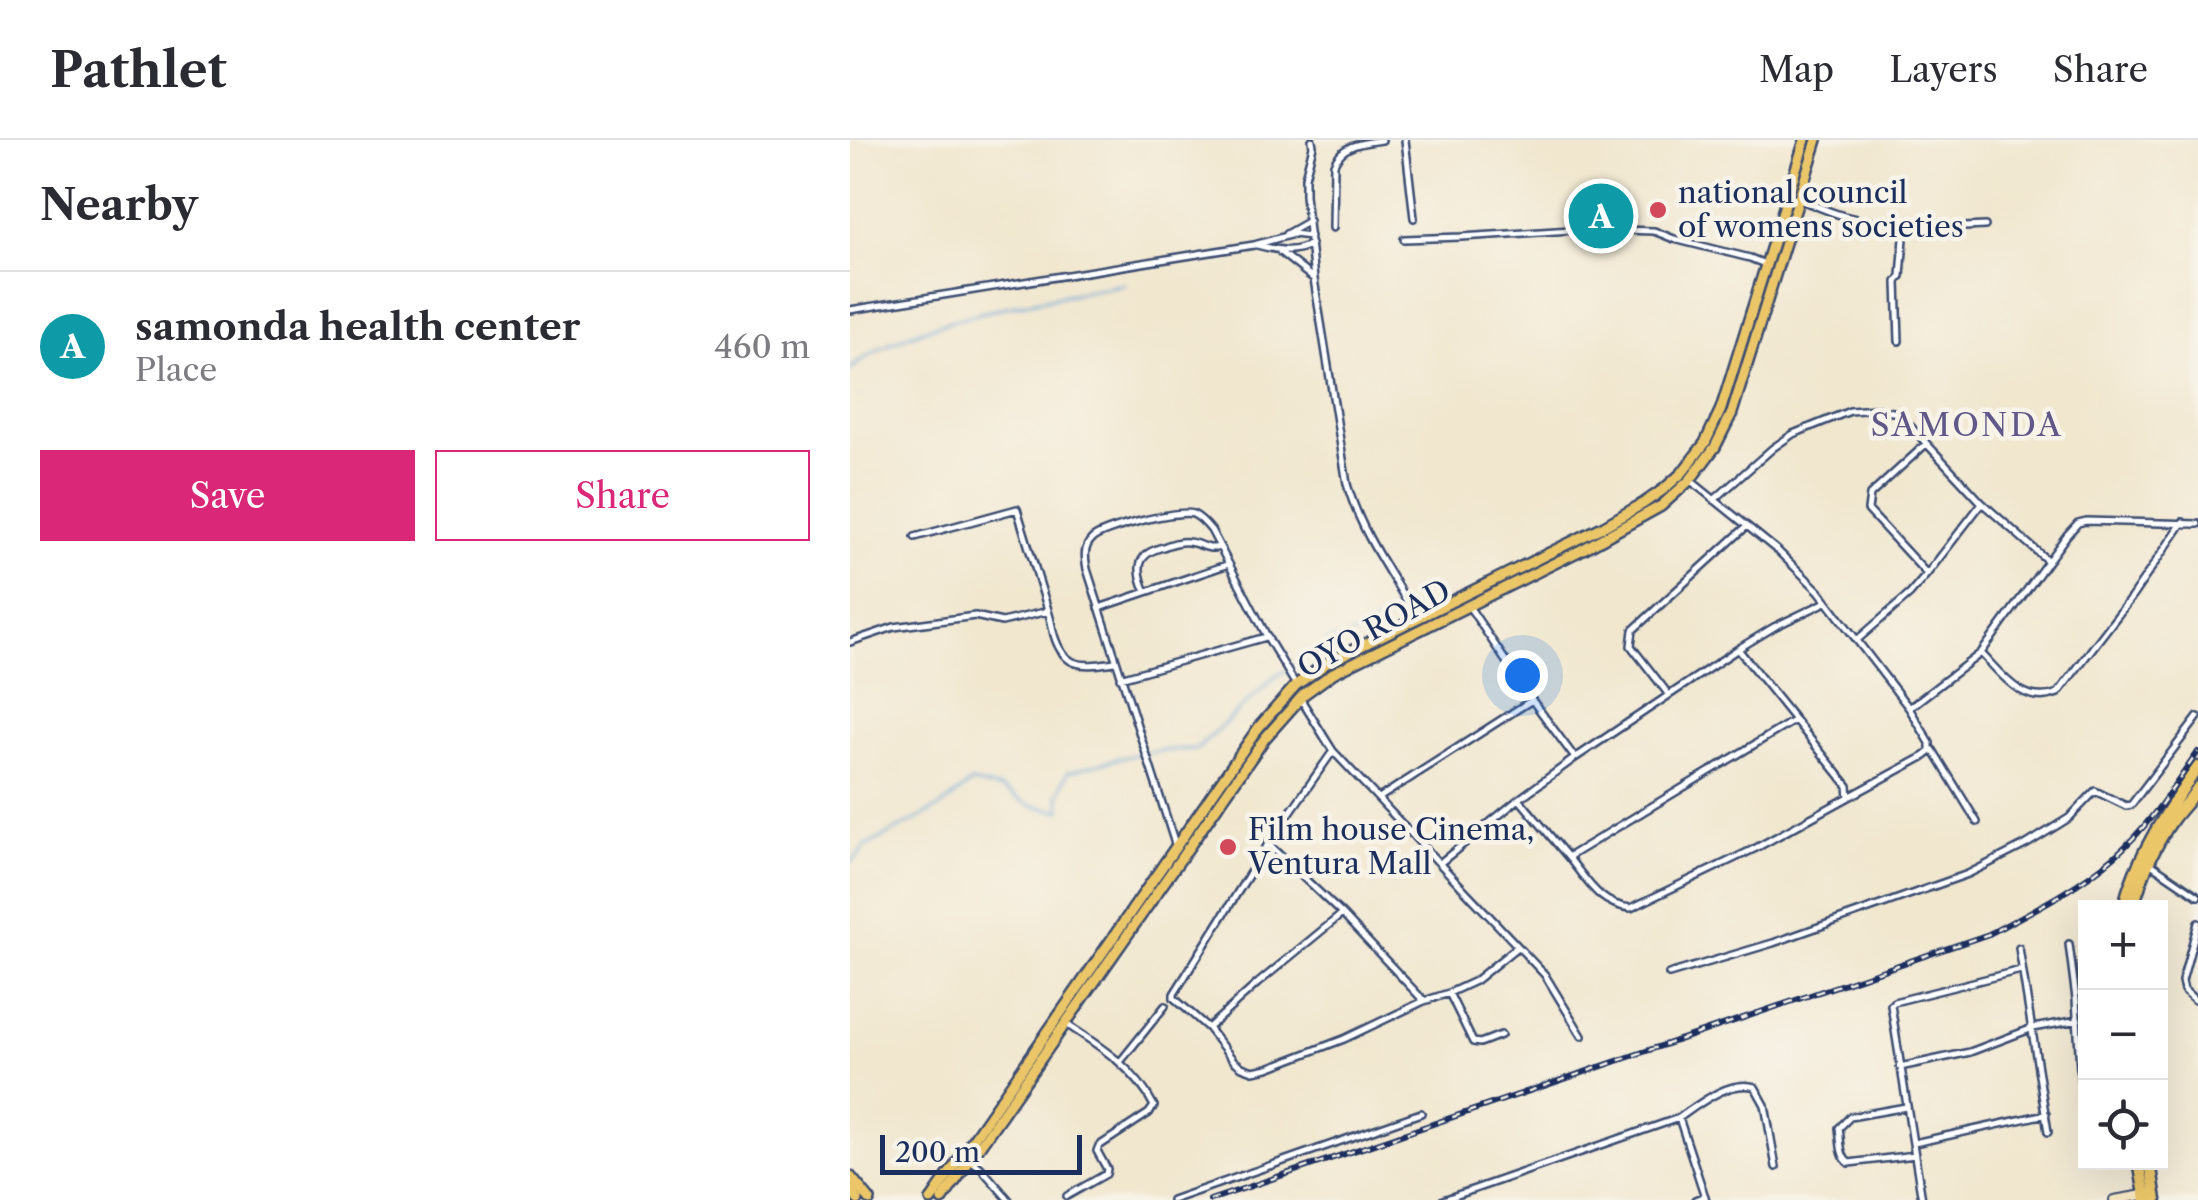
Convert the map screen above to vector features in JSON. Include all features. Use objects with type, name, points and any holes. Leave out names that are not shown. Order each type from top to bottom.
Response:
[{"type":"highway","points":[[2127,900],[2160,822],[2198,767]]},
{"type":"highway","points":[[2135,900],[2146,859],[2198,787]]},
{"type":"highway","points":[[2142,1170],[2151,1197]]},
{"type":"highway","points":[[2150,1170],[2151,1197]]},
{"type":"main road","name":"OYO ROAD","points":[[942,1200],[1066,1024],[1074,1004],[1176,848],[1260,728],[1296,686],[1327,663],[1604,526],[1664,490],[1682,473],[1705,443],[1721,409],[1805,140]]},
{"type":"main road","name":"OYO ROAD","points":[[930,1200],[1266,738],[1300,698],[1352,663],[1651,512],[1690,480],[1715,447],[1732,413],[1818,140]]},
{"type":"main road","points":[[850,1176],[870,1200]]},
{"type":"main road","points":[[850,1190],[858,1200]]},
{"type":"main road","points":[[2114,1200],[2151,1197]]},
{"type":"street","points":[[1333,228],[1337,157],[1350,147],[1382,140]]},
{"type":"street","points":[[1405,140],[1414,218]]},
{"type":"street","points":[[1315,142],[1305,177],[1305,195],[1314,278],[1347,484],[1367,537],[1417,618]]},
{"type":"street","points":[[1800,200],[1845,216],[1904,226],[1984,226]]},
{"type":"street","points":[[1281,238],[1309,221]]},
{"type":"street","points":[[1899,342],[1897,282],[1901,276],[1904,226]]},
{"type":"street","points":[[1404,238],[1587,229],[1654,231],[1767,265]]},
{"type":"street","points":[[850,310],[1254,245],[1301,233],[1311,240]]},
{"type":"street","points":[[1254,245],[1278,250],[1303,249],[1311,240]]},
{"type":"street","points":[[1278,250],[1314,278]]},
{"type":"street","points":[[1714,500],[1793,434],[1850,411],[1876,409],[1898,414],[1982,502],[2048,561]]},
{"type":"street","points":[[1926,444],[1870,495],[1868,510],[1928,574]]},
{"type":"street","points":[[1690,480],[1810,580],[1908,708],[1977,822]]},
{"type":"street","points":[[1856,640],[1910,594],[1982,502]]},
{"type":"street","points":[[914,536],[1017,509],[1059,648],[1071,662],[1083,666],[1115,662]]},
{"type":"street","points":[[1176,848],[1098,609],[1085,552],[1091,540],[1103,532],[1160,516],[1192,513],[1206,523],[1220,546],[1296,686]]},
{"type":"street","points":[[1981,653],[2023,693],[2047,698],[2058,693],[2183,522]]},
{"type":"street","points":[[1908,708],[1981,653],[2078,523],[2198,524]]},
{"type":"street","points":[[1669,695],[1632,646],[1633,630],[1747,526]]},
{"type":"street","points":[[1146,592],[1139,568],[1152,550],[1186,542],[1208,549],[1220,546]]},
{"type":"street","points":[[1098,609],[1229,564]]},
{"type":"street","points":[[1440,862],[1576,758],[1738,648],[1826,602]]},
{"type":"street","points":[[1468,605],[1576,758]]},
{"type":"street","points":[[850,642],[894,626],[975,616],[1002,622],[1048,611]]},
{"type":"street","points":[[1120,678],[1268,636]]},
{"type":"street","points":[[1738,648],[1848,786],[1849,797]]},
{"type":"street","points":[[1300,698],[1334,751],[1556,990],[1582,1036]]},
{"type":"street","points":[[1378,798],[1532,700]]},
{"type":"street","points":[[1670,974],[1773,943],[1968,874],[2069,818],[2096,791],[2131,805],[2198,717]]},
{"type":"street","points":[[1568,857],[1795,720]]},
{"type":"street","points":[[1519,799],[1604,900],[1631,908],[1756,848],[1925,756],[1931,748]]},
{"type":"street","points":[[1334,751],[1268,844],[1174,998],[1208,1028],[1242,1068],[1252,1071],[1344,1039],[1424,1001],[1448,994],[1475,980],[1518,946]]},
{"type":"street","points":[[2187,804],[2198,812]]},
{"type":"street","points":[[1268,844],[1342,914],[1424,1001]]},
{"type":"street","points":[[2146,859],[2198,896]]},
{"type":"street","points":[[1208,1028],[1342,914]]},
{"type":"street","points":[[2195,1000],[2184,990],[2182,982],[2198,922]]},
{"type":"street","points":[[1900,1067],[1970,1052],[2033,1028],[2078,1020],[2069,944]]},
{"type":"street","points":[[2018,948],[2048,1132]]},
{"type":"street","points":[[1922,1200],[1890,1010],[1894,1002],[2022,970]]},
{"type":"street","points":[[1448,994],[1473,1042],[1480,1044],[1501,1035]]},
{"type":"street","points":[[1120,1062],[1165,1006]]},
{"type":"street","points":[[1066,1024],[1120,1062],[1153,1103],[1153,1109],[1099,1146],[1106,1174],[1067,1196]]},
{"type":"street","points":[[1443,1200],[1680,1118],[1744,1084],[1755,1087],[1764,1105],[1776,1167]]},
{"type":"street","points":[[1906,1107],[1850,1117],[1839,1128],[1842,1153],[1849,1162],[1916,1155]]},
{"type":"street","points":[[1172,1200],[1421,1112]]},
{"type":"street","points":[[1914,1143],[2046,1114]]},
{"type":"street","points":[[1680,1118],[1705,1198],[1695,1200]]},
{"type":"street","points":[[971,1160],[1009,1200]]},
{"type":"waterway","points":[[850,370],[874,352],[941,324],[1126,284]]},
{"type":"waterway","points":[[850,863],[864,847],[942,806],[971,783],[1002,789],[1029,805],[1061,811],[1059,794],[1068,772],[1148,753],[1197,749],[1275,677],[1306,658],[1324,654],[1328,641],[1350,637],[1390,617]]},
{"type":"railway","points":[[1210,1200],[1989,934],[2070,889],[2115,856],[2149,820],[2198,752]]},
{"type":"place","name":"national council of womens societies","points":[[1658,210]]},
{"type":"place","name":"samonda health center","points":[[1601,216]]},
{"type":"place","name":"Film house Cinema, Ventura Mall","points":[[1228,847]]},
{"type":"district","name":"SAMONDA","points":[[1967,425]]}]
